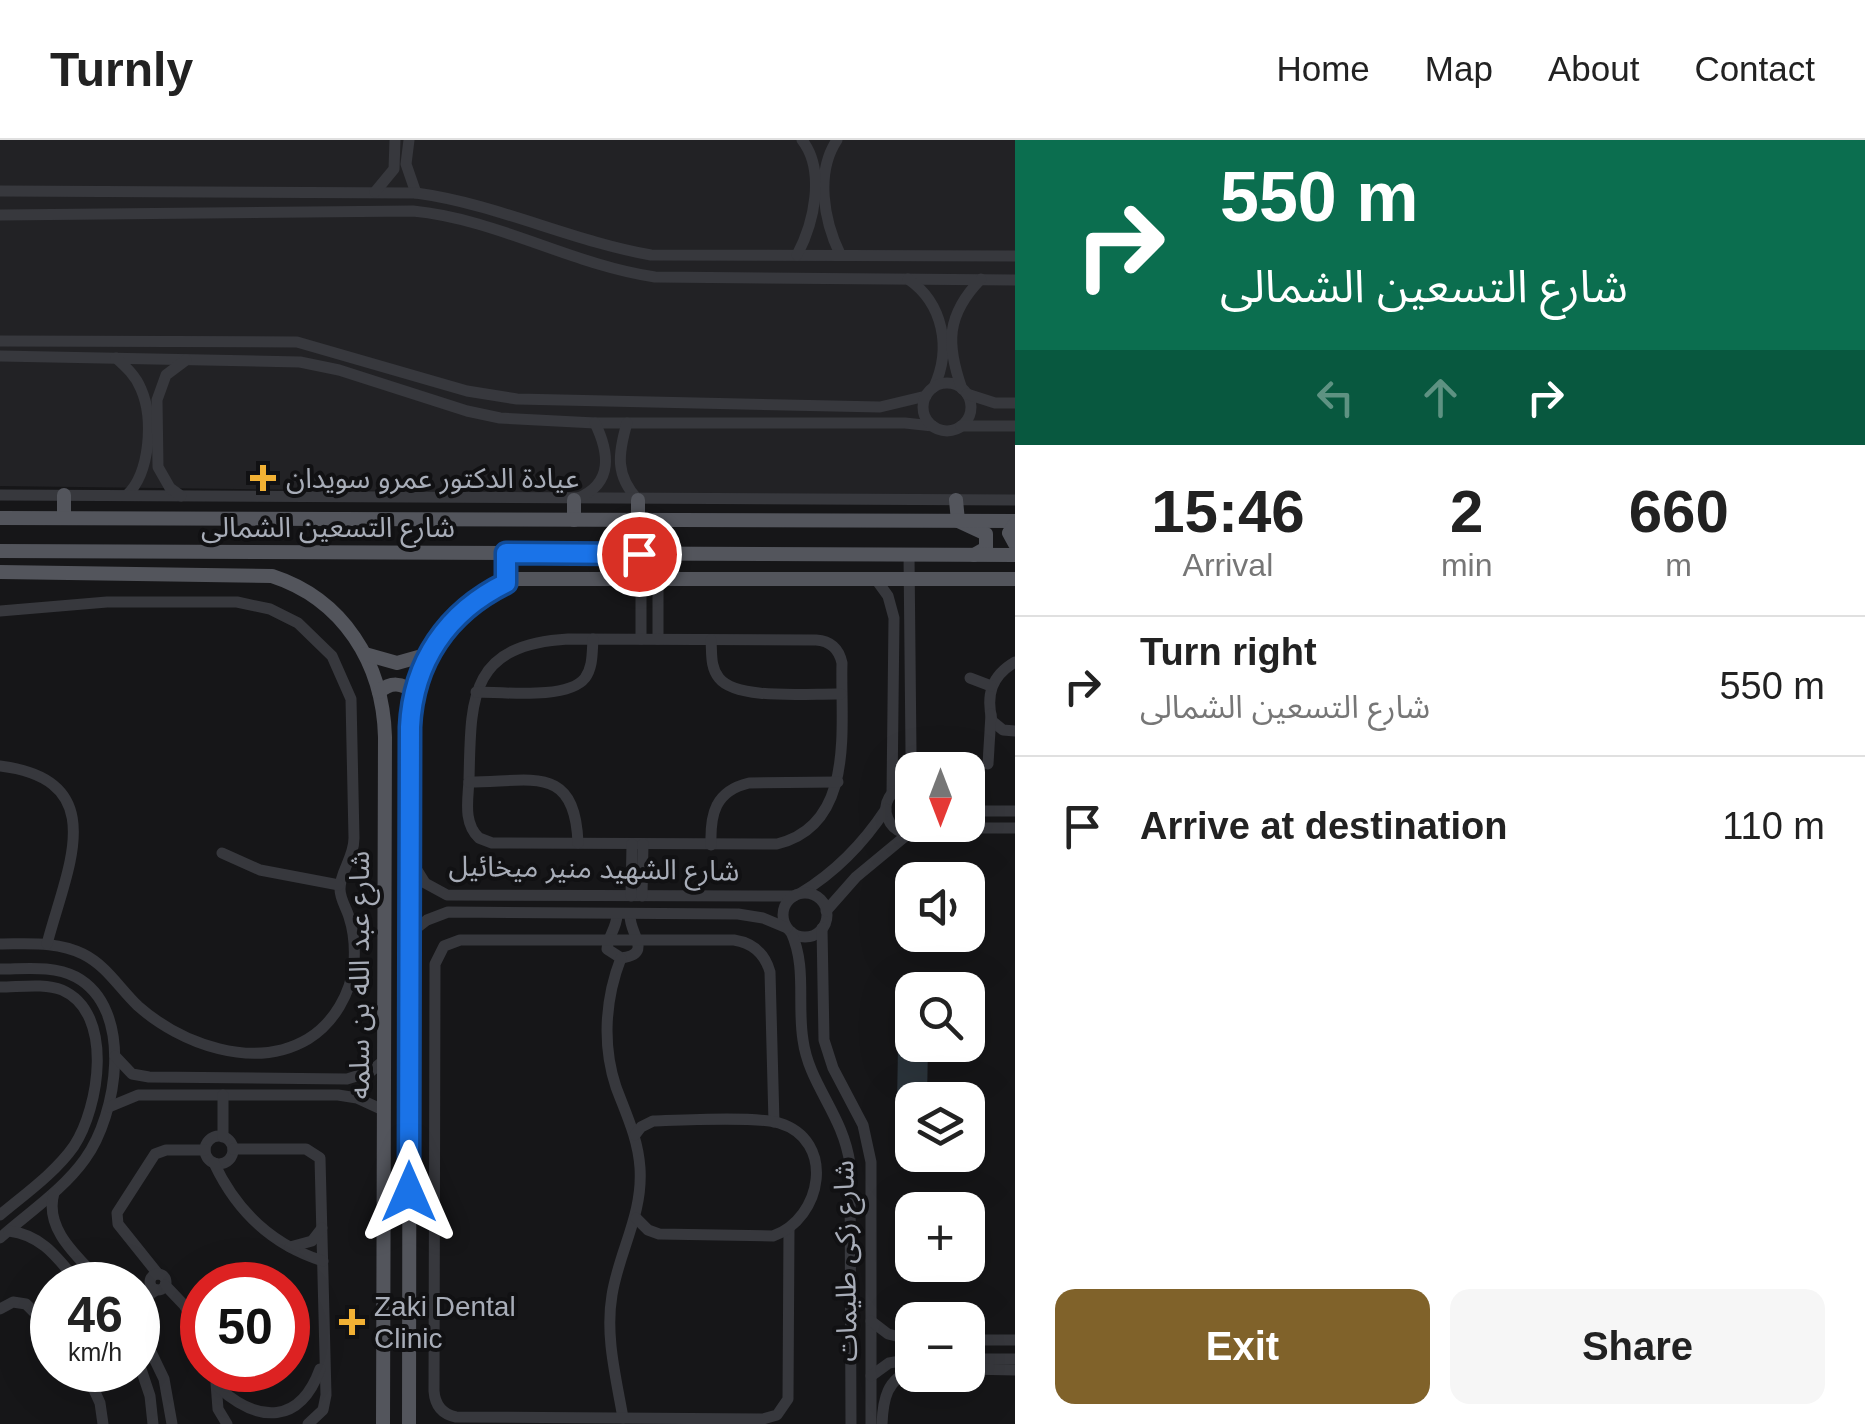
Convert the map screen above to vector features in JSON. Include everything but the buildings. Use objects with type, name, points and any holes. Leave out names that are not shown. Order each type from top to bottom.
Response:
[{"type":"main road","points":[[64,496],[64,518]]},
{"type":"main road","points":[[574,500],[574,520]]},
{"type":"main road","points":[[638,500],[638,520]]},
{"type":"main road","points":[[956,500],[958,521],[986,534],[986,548],[974,555]]},
{"type":"main road","name":"شارع التسعين الشمالى","points":[[0,518],[1015,522]]},
{"type":"main road","points":[[1015,522],[1009,533],[1015,544]]},
{"type":"main road","name":"شارع التسعين الشمالى","points":[[0,551],[1015,555]]},
{"type":"main road","points":[[76,572],[77,552]]},
{"type":"main road","points":[[0,572],[272,576],[272,552]]},
{"type":"main road","points":[[506,553],[512,581],[641,577],[1015,578]]},
{"type":"main road","name":"شارع عبد الله بن سلمه","points":[[272,576],[291,582],[325,604],[352,631],[379,692],[385,737],[382,1424]]},
{"type":"main road","name":"شارع عبد الله بن سلمه","points":[[409,1424],[413,693],[441,632],[463,610],[512,581]]},
{"type":"main road","points":[[364,654],[396,663],[428,654]]},
{"type":"main road","points":[[379,692],[394,684],[406,686],[413,693]]},
{"type":"main road","points":[[382,1342],[397,1344],[409,1340]]},
{"type":"main road","points":[[382,1376],[396,1374],[409,1380]]},
{"type":"street","points":[[375,192],[394,169],[395,140]]},
{"type":"street","points":[[409,140],[406,164],[416,193]]},
{"type":"street","points":[[834,141],[827,162],[825,208],[840,254]]},
{"type":"street","points":[[796,255],[808,235],[813,211],[814,169],[806,142]]},
{"type":"street","points":[[0,192],[416,193],[470,202],[651,255],[1015,256]]},
{"type":"street","points":[[242,192],[242,212]]},
{"type":"street","points":[[464,220],[470,202]]},
{"type":"street","points":[[0,215],[413,211],[464,220],[610,268],[644,275],[1015,280]]},
{"type":"street","points":[[908,279],[932,300],[940,319],[942,356],[924,416],[933,426]]},
{"type":"street","points":[[961,426],[970,411],[952,356],[952,329],[961,302],[981,280]]},
{"type":"street","points":[[0,341],[278,340],[316,346],[500,398],[880,406],[948,383],[986,401],[1015,403]]},
{"type":"street","points":[[0,356],[300,362],[483,416],[595,423],[933,426],[947,431],[961,426],[1015,426]]},
{"type":"street","points":[[116,358],[138,384],[146,413],[147,455],[142,478],[127,496]]},
{"type":"street","points":[[180,496],[163,478],[158,466],[157,400],[163,382],[188,359]]},
{"type":"street","points":[[379,383],[385,366]]},
{"type":"street","points":[[138,384],[151,378],[163,382]]},
{"type":"street","points":[[712,404],[712,423]]},
{"type":"street","points":[[574,500],[594,489],[606,470],[606,448],[595,423]]},
{"type":"street","points":[[627,423],[619,466],[638,500]]},
{"type":"street","points":[[142,478],[163,478]]},
{"type":"street","points":[[0,496],[1015,500]]},
{"type":"street","points":[[909,554],[911,752]]},
{"type":"street","points":[[641,577],[641,640]]},
{"type":"street","points":[[658,577],[658,640]]},
{"type":"street","points":[[876,578],[888,596],[894,618],[892,794],[865,839],[840,866],[796,895],[784,910],[789,930],[808,937],[822,928],[826,911],[864,870],[898,842]]},
{"type":"street","points":[[0,611],[107,602],[237,602],[270,609],[311,633],[340,670],[354,714],[354,848],[340,884],[340,898],[354,942],[350,984],[338,1009],[300,1044],[280,1050],[233,1052],[181,1034],[140,1008],[94,960],[76,951],[47,944],[0,944]]},
{"type":"street","points":[[476,692],[568,690],[586,676],[591,666],[593,639]]},
{"type":"street","points":[[641,640],[828,643],[841,656],[838,782],[822,814],[795,838],[768,845],[492,842],[478,838],[468,820],[470,712],[476,692],[494,664],[514,651],[546,641],[641,640]]},
{"type":"street","points":[[711,640],[714,670],[734,690],[841,694]]},
{"type":"street","points":[[988,764],[991,686],[1015,662]]},
{"type":"street","points":[[970,678],[991,686]]},
{"type":"street","points":[[990,714],[997,726],[1015,731]]},
{"type":"street","points":[[0,766],[34,774],[48,782],[62,792],[73,815],[73,840],[47,944]]},
{"type":"street","points":[[469,782],[545,782],[564,790],[575,808],[578,844]]},
{"type":"street","points":[[711,844],[713,810],[735,786],[749,782],[838,782]]},
{"type":"street","points":[[886,809],[895,828]]},
{"type":"street","points":[[985,811],[1015,811]]},
{"type":"street","points":[[985,827],[1015,828]]},
{"type":"street","points":[[637,896],[638,844]]},
{"type":"street","points":[[222,853],[280,875],[340,884]]},
{"type":"street","name":"شارع الشهيد منير ميخائيل","points":[[410,858],[425,882],[447,895],[796,895]]},
{"type":"street","points":[[447,895],[444,902],[448,912]]},
{"type":"street","points":[[796,895],[816,897],[826,911]]},
{"type":"street","name":"شارع الشهيد منير ميخائيل","points":[[409,934],[427,920],[448,912],[738,914],[763,918],[789,930]]},
{"type":"street","points":[[607,940],[624,915]]},
{"type":"street","points":[[624,915],[639,940]]},
{"type":"street","name":"شارع زكى طليمات","points":[[822,928],[824,1040],[833,1068],[865,1130],[871,1162],[871,1424]]},
{"type":"street","name":"شارع زكى طليمات","points":[[789,930],[801,963],[806,1055],[845,1136],[850,1164],[851,1424]]},
{"type":"street","points":[[774,1122],[770,972],[756,949],[740,941],[639,940],[455,940],[444,946],[437,954],[434,1391],[440,1409],[456,1417],[763,1419],[781,1412],[788,1394],[789,1228]]},
{"type":"street","points":[[607,940],[610,952],[621,958]]},
{"type":"street","points":[[621,958],[636,952],[639,940]]},
{"type":"street","points":[[621,958],[609,998],[607,1040],[614,1079],[634,1135],[640,1180],[636,1218],[614,1283],[610,1312],[611,1350],[622,1418]]},
{"type":"street","points":[[0,969],[60,971],[85,983],[97,996],[110,1022],[114,1055],[109,1107],[86,1158],[4,1234]]},
{"type":"street","points":[[0,987],[55,988],[73,997],[84,1009],[96,1037],[90,1110],[73,1148],[54,1170],[0,1216]]},
{"type":"street","points":[[84,1009],[97,996]]},
{"type":"street","points":[[114,1055],[124,1069],[136,1076],[340,1078],[362,1075],[382,1062]]},
{"type":"street","points":[[132,1096],[136,1076]]},
{"type":"street","points":[[338,1096],[340,1078]]},
{"type":"street","points":[[219,1137],[220,1095]]},
{"type":"street","points":[[109,1107],[132,1096],[338,1096],[357,1098],[384,1110]]},
{"type":"street","points":[[634,1135],[645,1124],[658,1121],[774,1122],[799,1136],[816,1166],[813,1198],[806,1213],[773,1236],[665,1235],[648,1230],[636,1218]]},
{"type":"street","points":[[845,1136],[865,1130]]},
{"type":"street","points":[[219,1137],[233,1149],[306,1149],[317,1154],[322,1164],[325,1403],[308,1424]]},
{"type":"street","points":[[205,1150],[208,1142],[219,1137]]},
{"type":"street","points":[[73,1148],[86,1158]]},
{"type":"street","points":[[214,1163],[229,1159],[233,1149]]},
{"type":"street","points":[[144,1262],[118,1224],[116,1214],[155,1154],[166,1150],[205,1150]]},
{"type":"street","points":[[205,1150],[244,1211],[288,1247],[322,1261]]},
{"type":"street","points":[[54,1191],[51,1212],[62,1237],[84,1262]]},
{"type":"street","points":[[288,1247],[305,1245],[322,1228]]},
{"type":"street","points":[[4,1234],[27,1235],[49,1249],[60,1262]]},
{"type":"street","points":[[49,1249],[62,1237]]},
{"type":"street","points":[[160,1285],[180,1302]]},
{"type":"street","points":[[0,1309],[12,1302],[30,1308]]},
{"type":"street","points":[[871,1321],[895,1336]]},
{"type":"street","points":[[985,1340],[1015,1340]]},
{"type":"street","points":[[985,1359],[1015,1359]]},
{"type":"street","points":[[223,1392],[243,1415],[262,1422],[282,1421],[306,1404],[323,1360]]},
{"type":"street","points":[[871,1376],[895,1362]]},
{"type":"street","points":[[985,1369],[1015,1370]]},
{"type":"street","points":[[160,1371],[172,1424]]},
{"type":"street","points":[[882,1424],[886,1393],[895,1381]]},
{"type":"street","points":[[95,1392],[103,1424]]},
{"type":"street","points":[[149,1392],[153,1424]]},
{"type":"street","points":[[218,1392],[218,1409],[227,1424]]},
{"type":"shaded area","points":[[0,140],[1015,140],[1015,499],[0,486]]},
{"type":"shaded area","points":[[898,1062],[928,1062],[927,1082],[897,1082]]},
{"type":"place","name":"عيادة الدكتور عمرو سويدان","points":[[263,478]]},
{"type":"place","name":"Zaki Dental Clinic","points":[[352,1322]]},
{"type":"route","points":[[409,1192],[410,711],[417,681],[441,632],[477,599],[506,583],[506,553],[639,554]]}]
